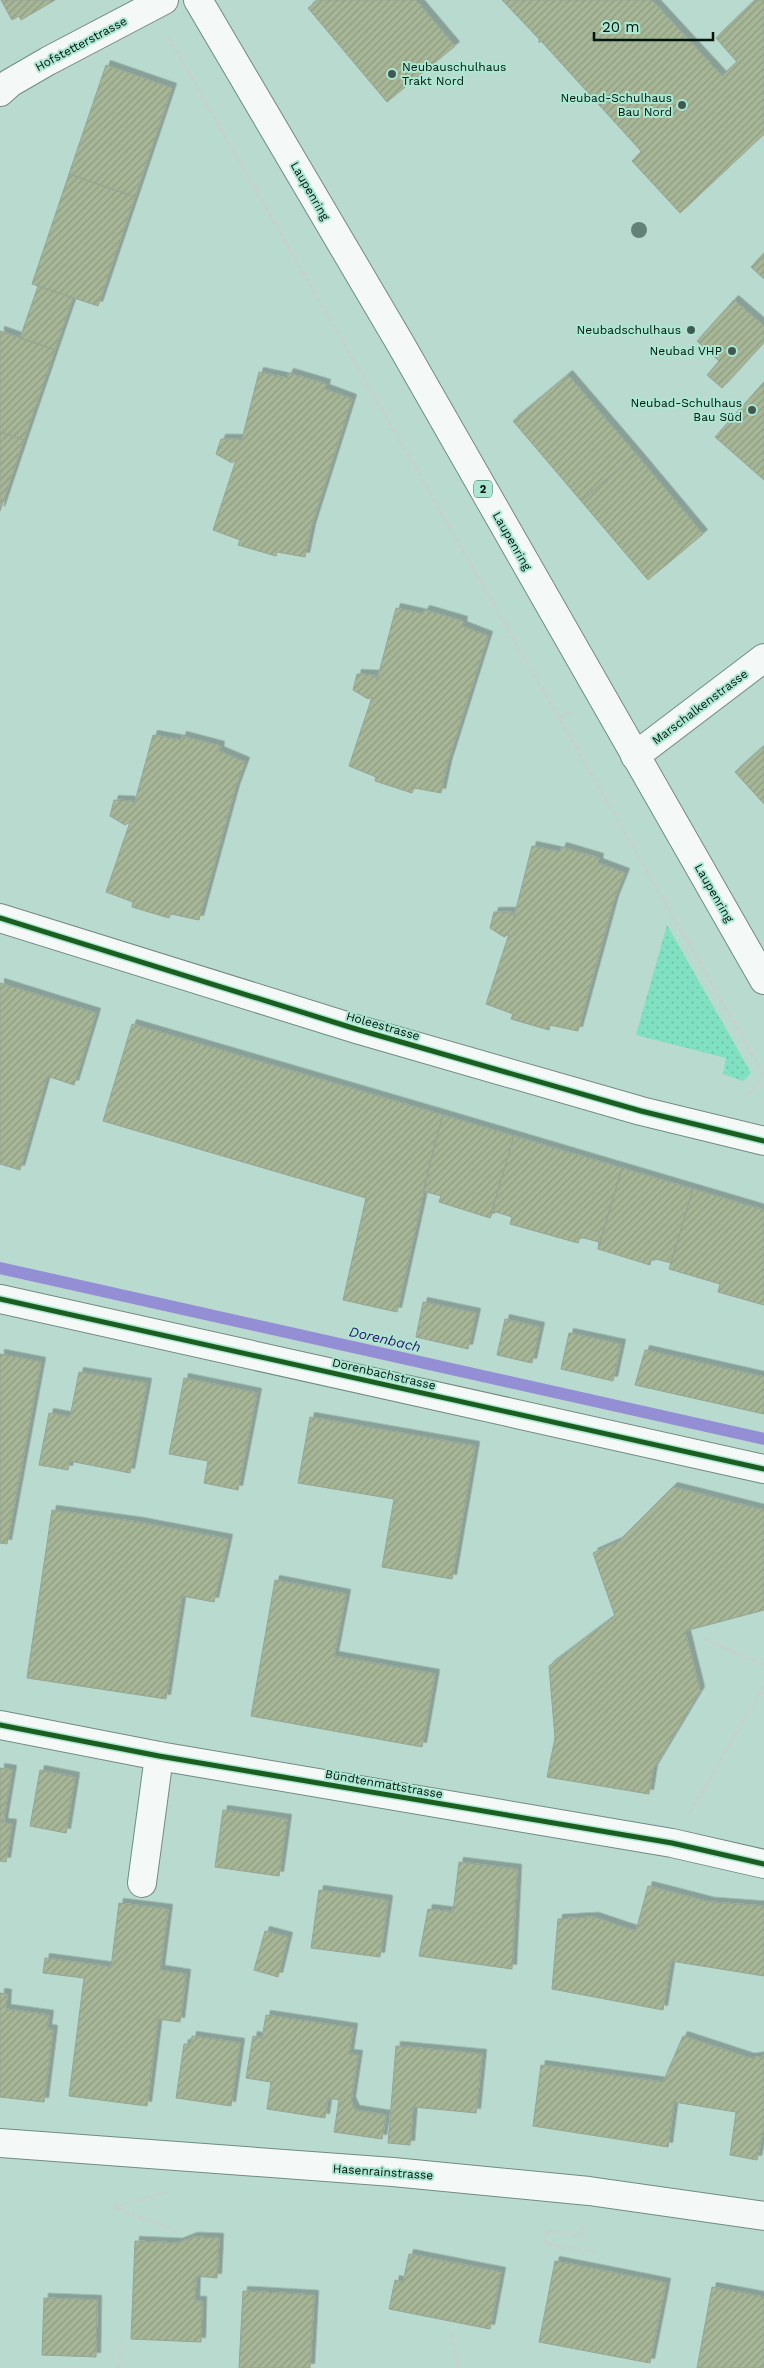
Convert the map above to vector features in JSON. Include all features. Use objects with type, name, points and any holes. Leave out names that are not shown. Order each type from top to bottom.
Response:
[{"type":"street","name":"Laupenring","points":[[198,0],[400,343],[764,980]]},
{"type":"street","name":"Hofstetterstrasse","points":[[0,92],[10,83],[48,60],[158,4]]},
{"type":"street","name":"Marschalkenstrasse","points":[[635,756],[764,658]]},
{"type":"street","name":"Holeestrasse","points":[[0,918],[356,1029],[641,1111],[764,1141]]},
{"type":"street","name":"Dorenbachstrasse","points":[[0,1299],[764,1469]]},
{"type":"street","name":"Bündtenmattstrasse","points":[[0,1725],[159,1756],[672,1843],[764,1864]]},
{"type":"street","points":[[142,1883],[159,1756]]},
{"type":"street","name":"Hasenrainstrasse","points":[[0,2143],[196,2159],[393,2172],[589,2191],[764,2216]]},
{"type":"path","points":[[158,4],[764,1075],[748,1095]]},
{"type":"path","points":[[560,717],[570,712]]},
{"type":"path","points":[[704,1638],[764,1665]]},
{"type":"path","points":[[672,1843],[764,1685]]},
{"type":"path","points":[[176,2231],[114,2207],[194,2185],[196,2159]]},
{"type":"path","points":[[589,2191],[581,2236],[547,2231],[545,2244],[598,2253]]},
{"type":"path","points":[[451,2334],[458,2368]]},
{"type":"path","points":[[118,2368],[123,2337]]},
{"type":"green space","points":[[667,925],[751,1073],[743,1081],[723,1074],[726,1058],[636,1035]]},
{"type":"building","points":[[1,0],[55,0],[21,20],[19,16],[12,20]]},
{"type":"building","name":"Neubauschulhaus Trakt Nord","points":[[318,0],[416,0],[455,46],[387,102],[308,8]]},
{"type":"building","name":"Neubad-Schulhaus Bau Nord","points":[[502,0],[652,0],[722,76],[737,62],[716,38],[755,0],[764,0],[764,134],[680,213],[632,161],[641,152],[640,150],[541,41],[539,43],[539,39]]},
{"type":"building","points":[[106,65],[172,88],[135,197],[69,174]]},
{"type":"building","points":[[69,174],[135,197],[98,306],[32,284]]},
{"type":"building","points":[[764,253],[764,279],[751,267]]},
{"type":"building","points":[[38,286],[73,298],[55,350],[20,338]]},
{"type":"building","name":"Neubad VHP","points":[[734,300],[764,326],[764,342],[722,388],[707,375],[719,361],[697,341]]},
{"type":"building","points":[[0,331],[55,350],[24,440],[0,432]]},
{"type":"building","points":[[259,372],[287,378],[289,373],[326,384],[325,389],[352,399],[311,528],[305,557],[277,552],[276,556],[238,545],[240,540],[213,530],[236,460],[232,463],[216,454],[221,439],[239,439],[241,443]]},
{"type":"building","points":[[568,375],[636,454],[581,501],[513,421]]},
{"type":"building","name":"Neubad-Schulhaus Bau Süd","points":[[764,382],[764,480],[715,437]]},
{"type":"building","points":[[0,432],[24,440],[0,511]]},
{"type":"building","points":[[636,454],[703,534],[648,580],[581,501]]},
{"type":"building","points":[[396,608],[423,614],[425,610],[463,621],[462,626],[488,636],[447,765],[441,793],[414,788],[412,793],[375,781],[376,777],[349,766],[372,697],[368,699],[353,690],[357,674],[375,675],[377,680]]},
{"type":"building","points":[[153,735],[181,740],[182,736],[220,746],[219,751],[245,762],[235,789],[199,920],[171,914],[169,918],[132,907],[133,902],[106,892],[130,822],[125,825],[110,816],[114,800],[132,801],[134,805]]},
{"type":"building","points":[[764,746],[764,804],[735,772]]},
{"type":"building","points":[[532,846],[560,852],[562,847],[599,858],[598,863],[625,873],[614,900],[578,1031],[550,1025],[549,1030],[511,1019],[513,1014],[486,1004],[509,934],[504,937],[490,928],[494,912],[512,912],[514,917]]},
{"type":"building","points":[[0,983],[96,1013],[74,1085],[47,1076],[20,1170],[0,1164]]},
{"type":"building","points":[[132,1024],[443,1115],[433,1150],[397,1312],[343,1300],[366,1198],[103,1121]]},
{"type":"building","points":[[443,1115],[514,1136],[490,1218],[439,1202],[441,1196],[423,1191]]},
{"type":"building","points":[[514,1136],[622,1168],[598,1249],[599,1242],[580,1237],[578,1243],[510,1224],[512,1217],[493,1211],[490,1218]]},
{"type":"building","points":[[622,1168],[693,1189],[671,1263],[652,1258],[650,1265],[598,1249]]},
{"type":"building","points":[[693,1189],[764,1210],[764,1305],[718,1292],[720,1284],[669,1269]]},
{"type":"building","points":[[423,1302],[476,1313],[468,1349],[416,1337]]},
{"type":"building","points":[[505,1319],[540,1327],[532,1363],[497,1355]]},
{"type":"building","points":[[569,1333],[621,1344],[613,1381],[561,1369]]},
{"type":"building","points":[[645,1350],[764,1377],[764,1414],[635,1385]]},
{"type":"building","points":[[0,1354],[41,1362],[7,1544],[0,1543]]},
{"type":"building","points":[[79,1372],[147,1383],[130,1473],[70,1461],[68,1470],[39,1465],[49,1413],[70,1417]]},
{"type":"building","points":[[184,1378],[257,1393],[238,1490],[204,1483],[208,1461],[169,1454]]},
{"type":"building","points":[[310,1417],[475,1446],[452,1579],[382,1567],[394,1499],[298,1483]]},
{"type":"building","points":[[673,1487],[764,1510],[764,1610],[685,1631],[700,1691],[653,1769],[649,1794],[547,1777],[555,1738],[549,1666],[615,1616],[593,1553],[618,1542]]},
{"type":"building","points":[[52,1510],[138,1522],[228,1539],[214,1602],[182,1596],[166,1699],[27,1678]]},
{"type":"building","points":[[275,1580],[346,1594],[334,1656],[435,1674],[422,1747],[251,1716]]},
{"type":"building","points":[[0,1768],[12,1770],[3,1823],[12,1824],[6,1862],[0,1861]]},
{"type":"building","points":[[40,1770],[75,1777],[66,1833],[30,1826]]},
{"type":"building","points":[[223,1810],[287,1819],[279,1876],[215,1867]]},
{"type":"building","points":[[459,1862],[517,1869],[512,1969],[419,1956],[428,1909],[453,1912]]},
{"type":"building","points":[[648,1886],[710,1902],[764,1906],[764,1976],[671,1961],[663,2010],[552,1989],[558,1919],[594,1917],[636,1931]]},
{"type":"building","points":[[319,1890],[388,1900],[380,1957],[311,1948]]},
{"type":"building","points":[[119,1903],[168,1909],[160,1970],[186,1974],[180,2022],[158,2019],[147,2106],[69,2096],[84,1978],[43,1973],[45,1958],[111,1967]]},
{"type":"building","points":[[265,1931],[288,1937],[278,1977],[254,1970]]},
{"type":"building","points":[[0,1993],[7,1994],[6,2009],[49,2015],[47,2029],[53,2030],[44,2102],[0,2097]]},
{"type":"building","points":[[266,2015],[353,2028],[349,2054],[358,2055],[351,2101],[355,2110],[386,2115],[382,2139],[334,2132],[339,2100],[328,2098],[325,2118],[267,2109],[271,2082],[246,2078],[253,2036],[262,2038]]},
{"type":"building","points":[[192,2036],[240,2043],[231,2106],[176,2098],[184,2044],[191,2044]]},
{"type":"building","points":[[683,2036],[750,2058],[764,2056],[764,2126],[757,2160],[730,2155],[736,2112],[674,2102],[668,2147],[533,2126],[541,2065],[663,2082]]},
{"type":"building","points":[[396,2046],[482,2054],[476,2113],[413,2107],[410,2145],[388,2143]]},
{"type":"building","points":[[193,2237],[219,2238],[217,2278],[196,2276],[195,2301],[202,2301],[201,2342],[131,2339],[135,2241],[178,2243]]},
{"type":"building","points":[[409,2254],[501,2272],[490,2329],[389,2309],[395,2280],[403,2282]]},
{"type":"building","points":[[555,2261],[666,2283],[650,2363],[539,2342]]},
{"type":"building","points":[[712,2287],[764,2297],[764,2368],[697,2368]]},
{"type":"building","points":[[243,2291],[314,2295],[310,2368],[239,2368]]},
{"type":"building","points":[[44,2298],[97,2300],[96,2357],[42,2355]]},
{"type":"waterway","name":"Dorenbach","points":[[0,1268],[764,1439]]},
{"type":"cycle path","points":[[0,918],[356,1029],[641,1111],[764,1141]]},
{"type":"cycle path","points":[[0,1299],[764,1469]]},
{"type":"cycle path","points":[[0,1725],[159,1756],[672,1843],[764,1864]]},
{"type":"place","name":"Neubauschulhaus Trakt Nord","points":[[392,74]]},
{"type":"place","name":"Neubad-Schulhaus Bau Nord","points":[[682,105]]},
{"type":"place","name":"Neubadschulhaus","points":[[691,330]]},
{"type":"place","name":"Neubad VHP","points":[[732,351]]},
{"type":"place","name":"Neubad-Schulhaus Bau Süd","points":[[752,410]]}]
